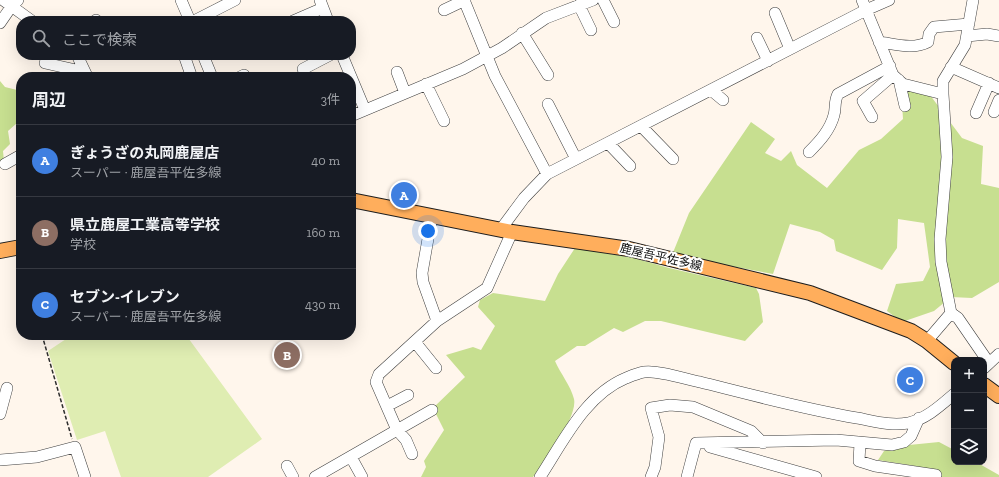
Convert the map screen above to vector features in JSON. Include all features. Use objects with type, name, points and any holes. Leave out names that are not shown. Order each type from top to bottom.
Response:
[{"type":"main road","name":"鹿屋吾平佐多線","points":[[356,201],[506,231],[629,249],[810,293],[888,321],[911,331],[927,341],[951,361]]},
{"type":"main road","points":[[0,251],[16,248]]},
{"type":"main road","points":[[987,387],[999,396]]},
{"type":"street","points":[[181,0],[188,16]]},
{"type":"street","points":[[204,16],[235,0]]},
{"type":"street","points":[[444,10],[464,0],[495,76],[546,174]]},
{"type":"street","points":[[356,114],[463,68],[502,48],[546,18],[593,0]]},
{"type":"street","points":[[603,0],[614,22]]},
{"type":"street","points":[[412,454],[406,440],[397,430],[376,382],[379,374],[437,321],[487,288],[506,231],[524,198],[546,174],[768,61],[864,5],[889,0]]},
{"type":"street","points":[[956,48],[959,44],[973,0]]},
{"type":"street","points":[[0,23],[11,2],[26,16]]},
{"type":"street","points":[[302,16],[322,4],[326,16]]},
{"type":"street","points":[[579,5],[591,30]]},
{"type":"street","points":[[864,5],[894,74],[905,106]]},
{"type":"street","points":[[775,12],[790,49]]},
{"type":"street","points":[[879,42],[912,47],[928,42],[929,34],[934,27],[965,25]]},
{"type":"street","points":[[965,25],[967,36],[965,45],[943,81],[947,157],[940,239],[943,278],[951,314],[958,318],[981,357]]},
{"type":"street","points":[[522,33],[548,75]]},
{"type":"street","points":[[967,36],[987,34],[999,36]]},
{"type":"street","points":[[757,38],[768,61]]},
{"type":"street","points":[[80,60],[85,72]]},
{"type":"street","points":[[186,60],[190,72]]},
{"type":"street","points":[[205,60],[210,72]]},
{"type":"street","points":[[303,69],[320,60]]},
{"type":"street","points":[[344,60],[349,72]]},
{"type":"street","points":[[45,63],[76,72]]},
{"type":"street","points":[[951,68],[994,85],[976,113]]},
{"type":"street","points":[[397,72],[405,93]]},
{"type":"street","points":[[894,74],[903,84],[943,94]]},
{"type":"street","points":[[872,117],[862,101],[894,74]]},
{"type":"street","points":[[809,152],[824,137],[834,115],[836,98],[838,94],[894,74]]},
{"type":"street","points":[[426,84],[444,121]]},
{"type":"street","points":[[356,90],[364,110]]},
{"type":"street","points":[[711,90],[723,100]]},
{"type":"street","points":[[994,112],[999,100]]},
{"type":"street","points":[[548,104],[576,159]]},
{"type":"street","points":[[640,126],[673,160]]},
{"type":"street","points":[[608,143],[630,166]]},
{"type":"street","points":[[6,164],[16,158]]},
{"type":"street","points":[[432,216],[422,273],[423,282],[437,321]]},
{"type":"street","points":[[927,341],[951,314]]},
{"type":"street","points":[[415,342],[436,368]]},
{"type":"street","points":[[987,365],[999,354]]},
{"type":"street","points":[[540,477],[573,426],[589,405],[608,389],[625,378],[644,372],[673,376],[836,415],[886,424],[908,423],[935,410],[951,397]]},
{"type":"street","points":[[0,414],[7,388]]},
{"type":"street","points":[[387,406],[408,395]]},
{"type":"street","points":[[651,477],[659,437],[651,408],[670,405],[692,407],[751,431],[763,443]]},
{"type":"street","points":[[315,477],[432,410]]},
{"type":"street","points":[[696,443],[763,443],[836,440],[892,445],[904,442],[911,436],[919,418]]},
{"type":"street","points":[[687,477],[696,443]]},
{"type":"street","points":[[696,443],[816,477]]},
{"type":"street","points":[[860,443],[859,461],[875,466],[936,474],[935,477]]},
{"type":"street","points":[[0,460],[37,457],[75,447],[85,477]]},
{"type":"street","points":[[351,456],[362,477]]},
{"type":"street","points":[[287,466],[293,477]]},
{"type":"path","points":[[43,340],[75,447]]},
{"type":"green space","points":[[0,81],[5,87],[16,90],[16,124],[8,131],[10,144],[3,151],[4,161],[0,163]]},
{"type":"green space","points":[[901,88],[930,95],[962,138],[983,146],[981,184],[999,188],[999,282],[972,298],[951,297],[934,311],[902,322],[887,311],[896,284],[923,281],[930,267],[924,223],[898,219],[897,248],[882,270],[836,251],[834,240],[820,232],[790,224],[773,274],[672,255],[689,213],[751,122],[775,139],[765,153],[781,161],[791,151],[797,165],[827,188],[859,150],[881,139],[903,119]]},
{"type":"green space","points":[[575,248],[634,258],[669,268],[756,288],[759,294],[763,322],[745,341],[661,321],[645,321],[623,332],[614,328],[585,346],[577,346],[555,361],[573,394],[574,407],[566,428],[533,477],[421,477],[426,467],[424,461],[444,430],[433,408],[465,377],[446,355],[473,347],[481,350],[495,326],[478,307],[480,300],[493,293],[545,301],[558,274]]},
{"type":"green space","points":[[64,340],[190,340],[262,439],[208,477],[121,477],[105,431],[77,440],[48,351]]},
{"type":"green space","points":[[939,442],[951,448],[951,465],[981,465],[999,475],[999,477],[938,477],[915,466],[878,460],[884,451],[909,445]]},
{"type":"place","name":"ぎょうざの丸岡鹿屋店","points":[[404,195]]},
{"type":"place","name":"県立鹿屋工業高等学校","points":[[287,355]]},
{"type":"place","name":"セブン-イレブン","points":[[910,380]]}]
